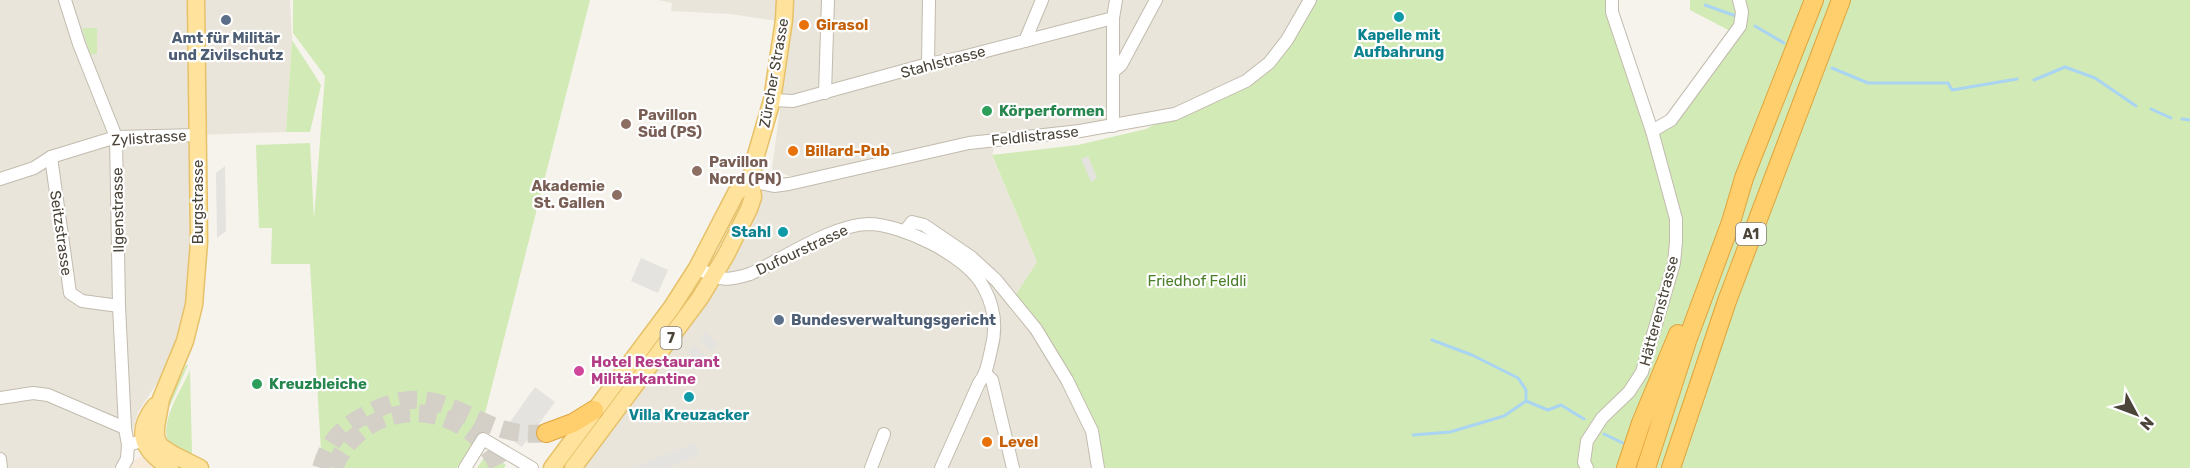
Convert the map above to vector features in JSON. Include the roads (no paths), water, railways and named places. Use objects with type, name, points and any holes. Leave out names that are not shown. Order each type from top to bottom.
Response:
[{"type":"highway","name":"A1","points":[[1646,468],[1688,338],[1731,222],[1744,178],[1814,0]]},
{"type":"highway","name":"A1","points":[[1671,468],[1741,262],[1841,0]]},
{"type":"highway","name":"A1","points":[[1626,468],[1641,423],[1685,318],[1720,223],[1744,178]]},
{"type":"highway","points":[[546,433],[573,423],[594,410]]},
{"type":"main road","name":"Burgstrasse","points":[[143,441],[145,423],[149,413],[161,399],[185,341],[194,305],[198,242],[196,0]]},
{"type":"main road","name":"Zürcher Strasse","points":[[751,181],[754,162],[772,100],[785,0]]},
{"type":"main road","name":"7","points":[[552,468],[667,314],[697,268],[736,193],[751,181]]},
{"type":"main road","name":"7","points":[[573,468],[686,318],[714,277],[753,197],[751,181]]},
{"type":"main road","points":[[143,441],[150,454],[170,468]]},
{"type":"main road","points":[[143,441],[160,446],[167,452],[200,468]]},
{"type":"street","name":"Ilgenstrasse","points":[[65,0],[79,44],[116,138],[119,306],[125,428],[143,441]]},
{"type":"street","points":[[825,93],[828,0]]},
{"type":"street","points":[[928,64],[929,0]]},
{"type":"street","points":[[1025,41],[1042,0]]},
{"type":"street","points":[[1113,126],[1113,18],[1116,0]]},
{"type":"street","points":[[1114,71],[1120,65],[1156,0]]},
{"type":"street","name":"Feldlistrasse","points":[[751,181],[774,186],[789,184],[969,144],[1068,133],[1175,114],[1246,81],[1269,63],[1279,52],[1310,0]]},
{"type":"street","name":"Hätterenstrasse","points":[[1587,468],[1584,462],[1587,441],[1602,418],[1629,392],[1642,372],[1674,264],[1677,219],[1652,131],[1612,12],[1612,0]]},
{"type":"street","points":[[1652,131],[1671,120],[1740,26],[1742,12],[1739,0]]},
{"type":"street","name":"Stahlstrasse","points":[[772,100],[793,101],[928,64],[1113,18]]},
{"type":"street","name":"Zylistrasse","points":[[0,179],[34,168],[51,157],[116,138],[198,135]]},
{"type":"street","name":"Seitzstrasse","points":[[51,157],[70,292],[82,301],[119,306]]},
{"type":"street","points":[[905,231],[912,222],[924,225],[970,256],[1013,299],[1036,329],[1068,380],[1092,431],[1098,468]]},
{"type":"street","name":"Dufourstrasse","points":[[714,277],[729,279],[750,274],[846,228],[878,225],[905,231],[958,261],[984,286],[995,319],[994,337],[986,374],[979,383],[941,468]]},
{"type":"street","points":[[697,268],[714,277]]},
{"type":"street","points":[[986,374],[992,380],[1013,468]]},
{"type":"street","points":[[0,398],[33,393],[48,395],[125,428]]},
{"type":"street","points":[[871,468],[884,434]]},
{"type":"street","points":[[465,468],[483,439],[532,468]]},
{"type":"street","points":[[122,468],[143,441]]},
{"type":"street","points":[[0,459],[1,468]]},
{"type":"waterway","points":[[1705,5],[1736,16]]},
{"type":"waterway","points":[[1755,26],[1784,43]]},
{"type":"waterway","points":[[2034,80],[2065,67],[2095,78],[2136,106]]},
{"type":"waterway","points":[[1832,68],[1868,83],[1948,83],[1952,90],[2017,79]]},
{"type":"waterway","points":[[2151,109],[2171,118]]},
{"type":"waterway","points":[[2182,119],[2190,120]]},
{"type":"waterway","points":[[1432,340],[1472,355],[1518,378],[1526,390],[1526,401],[1548,410],[1561,405],[1584,419]]},
{"type":"waterway","points":[[1413,435],[1450,432],[1504,416],[1526,401]]},
{"type":"waterway","points":[[1604,434],[1627,445]]},
{"type":"tunnel","points":[[321,468],[332,442],[344,429],[367,414],[394,403],[418,400],[439,403],[498,428],[520,433],[546,433]]},
{"type":"tunnel","points":[[334,468],[348,444],[368,426],[391,416],[416,413],[441,417],[464,428],[484,445],[499,468]]},
{"type":"place","name":"Kapelle mit Aufbahrung","points":[[1399,17]]},
{"type":"place","name":"Amt für Militär und Zivilschutz","points":[[226,20]]},
{"type":"place","name":"Girasol","points":[[804,25]]},
{"type":"place","name":"Körperformen","points":[[987,111]]},
{"type":"place","name":"Pavillon Süd (PS)","points":[[626,124]]},
{"type":"place","name":"Billard-Pub","points":[[793,151]]},
{"type":"place","name":"Pavillon Nord (PN)","points":[[697,171]]},
{"type":"place","name":"Akademie St. Gallen","points":[[617,195]]},
{"type":"place","name":"Stahl","points":[[783,232]]},
{"type":"place","name":"Bundesverwaltungsgericht","points":[[779,320]]},
{"type":"place","name":"Hotel Restaurant Militärkantine","points":[[579,371]]},
{"type":"place","name":"Kreuzbleiche","points":[[257,384]]},
{"type":"place","name":"Villa Kreuzacker","points":[[689,397]]},
{"type":"place","name":"Level","points":[[987,442]]},
{"type":"park label","name":"Friedhof Feldli","points":[[1197,281]]}]
